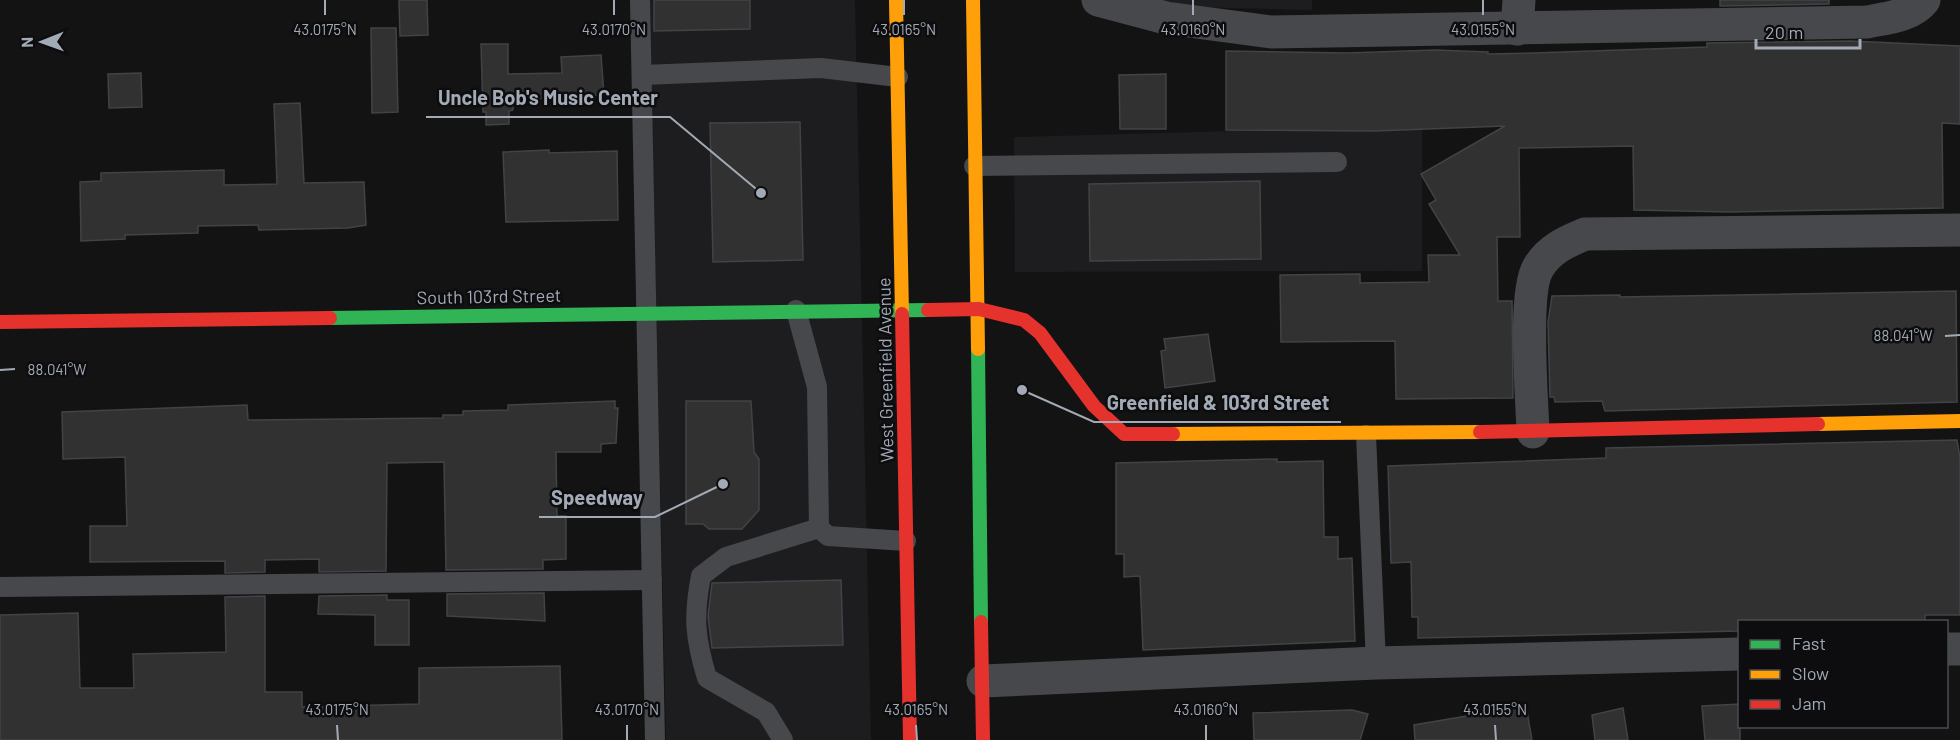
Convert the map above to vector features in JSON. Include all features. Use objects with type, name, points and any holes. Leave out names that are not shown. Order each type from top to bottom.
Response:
[{"type":"street","name":"West Greenfield Avenue","points":[[896,0],[910,740]]},
{"type":"street","points":[[973,0],[974,166],[979,309],[983,740]]},
{"type":"street","points":[[1098,0],[1166,18],[1271,32],[1518,14],[1698,12],[1868,22],[1898,16],[1920,5],[1924,0]]},
{"type":"street","points":[[1533,432],[1530,294],[1537,268],[1558,245],[1585,234],[1960,230]]},
{"type":"street","name":"South 103rd Street","points":[[0,322],[979,309],[1024,320],[1040,333],[1094,406],[1124,434],[1366,435],[1960,421]]},
{"type":"street","points":[[983,681],[1376,663],[1738,654]]},
{"type":"lane","points":[[639,0],[655,740]]},
{"type":"lane","points":[[642,75],[821,68],[898,77]]},
{"type":"lane","points":[[974,166],[1337,162]]},
{"type":"lane","points":[[796,310],[817,387],[819,528],[828,537],[906,542]]},
{"type":"lane","points":[[1366,435],[1376,663]]},
{"type":"lane","points":[[783,740],[766,712],[707,678],[696,640],[695,603],[701,576],[726,557],[819,528]]},
{"type":"lane","points":[[0,587],[652,580]]},
{"type":"shaded area","points":[[649,0],[855,0],[871,740],[666,740]]},
{"type":"shaded area","points":[[1163,0],[1312,0],[1312,10],[1186,7]]},
{"type":"shaded area","points":[[1422,126],[1422,271],[1015,272],[1014,137]]},
{"type":"building","points":[[399,0],[427,0],[428,35],[400,36]]},
{"type":"building","points":[[654,0],[750,0],[750,29],[654,31]]},
{"type":"building","points":[[1720,0],[1829,0],[1829,4],[1720,6]]},
{"type":"building","points":[[371,28],[396,28],[398,112],[372,113]]},
{"type":"building","points":[[1850,41],[1960,46],[1960,124],[1942,123],[1943,208],[1730,212],[1634,210],[1633,146],[1519,148],[1520,237],[1497,237],[1498,301],[1512,301],[1513,398],[1396,399],[1395,341],[1281,342],[1280,275],[1360,274],[1360,283],[1429,282],[1428,255],[1460,255],[1429,204],[1436,200],[1421,174],[1505,126],[1374,131],[1226,130],[1226,51],[1347,53],[1435,50],[1488,52],[1488,54],[1707,47],[1707,43]]},
{"type":"building","points":[[481,44],[508,44],[508,74],[562,73],[561,57],[601,55],[604,95],[513,100],[513,110],[509,111],[509,124],[486,125],[486,112],[483,112]]},
{"type":"building","points":[[141,73],[142,107],[109,108],[108,74]]},
{"type":"building","points":[[1166,74],[1166,129],[1120,129],[1119,75]]},
{"type":"building","points":[[300,103],[304,183],[364,182],[366,225],[348,228],[259,230],[258,225],[198,226],[198,233],[125,235],[125,239],[81,241],[80,182],[101,181],[101,173],[224,170],[224,185],[277,184],[274,104]]},
{"type":"building","points":[[800,122],[803,260],[713,262],[710,123]]},
{"type":"building","points":[[549,150],[549,153],[617,151],[618,220],[506,222],[503,152]]},
{"type":"building","points":[[1260,181],[1261,259],[1090,261],[1089,184]]},
{"type":"building","points":[[1956,291],[1957,402],[1605,411],[1602,401],[1555,402],[1554,397],[1550,397],[1548,322],[1552,296],[1620,295],[1620,297]]},
{"type":"building","points":[[1208,334],[1215,381],[1165,388],[1161,351],[1166,350],[1164,339]]},
{"type":"building","points":[[615,401],[615,408],[618,408],[616,443],[601,444],[601,452],[556,452],[557,516],[566,516],[566,559],[543,560],[543,569],[446,570],[444,462],[387,463],[386,571],[319,572],[319,559],[265,560],[265,572],[225,573],[225,561],[90,562],[90,526],[127,526],[125,457],[63,459],[62,412],[247,405],[248,420],[443,418],[443,415],[463,415],[463,411],[508,410],[508,405]]},
{"type":"building","points":[[686,401],[751,401],[754,452],[759,459],[759,510],[742,529],[709,529],[703,524],[686,524]]},
{"type":"building","points":[[1957,440],[1960,458],[1960,615],[1925,615],[1925,620],[1738,620],[1738,631],[1418,638],[1418,617],[1412,617],[1411,562],[1391,563],[1388,466],[1606,458],[1606,448]]},
{"type":"building","points":[[1277,459],[1277,462],[1323,461],[1324,537],[1338,537],[1338,559],[1352,558],[1355,641],[1143,650],[1140,576],[1124,577],[1124,554],[1116,554],[1116,463]]},
{"type":"building","points":[[841,580],[843,645],[712,648],[708,616],[712,583]]},
{"type":"building","points":[[544,593],[545,621],[447,616],[447,594]]},
{"type":"building","points":[[387,595],[387,600],[409,600],[409,645],[375,645],[375,615],[318,614],[319,596]]},
{"type":"building","points":[[265,596],[265,692],[302,692],[302,707],[419,704],[419,668],[560,666],[562,740],[0,740],[0,615],[78,613],[80,688],[134,688],[133,654],[226,652],[225,597]]},
{"type":"building","points":[[1738,704],[1740,740],[1705,740],[1702,706]]},
{"type":"building","points":[[1526,706],[1532,740],[1415,740],[1414,725]]},
{"type":"building","points":[[1623,708],[1628,740],[1595,740],[1592,715]]},
{"type":"building","points":[[1352,710],[1368,714],[1360,740],[1254,740],[1253,713]]},
{"type":"traffic: fast","points":[[330,318],[928,310]]},
{"type":"traffic: fast","points":[[978,349],[981,622]]},
{"type":"traffic: slow","points":[[896,0],[902,314]]},
{"type":"traffic: slow","points":[[973,0],[978,349]]},
{"type":"traffic: slow","points":[[1818,424],[1960,421]]},
{"type":"traffic: slow","points":[[1173,434],[1480,432]]},
{"type":"traffic: jam","points":[[928,310],[979,309],[1024,320],[1040,333],[1094,406],[1124,434],[1173,434]]},
{"type":"traffic: jam","points":[[902,314],[910,740]]},
{"type":"traffic: jam","points":[[0,322],[330,318]]},
{"type":"traffic: jam","points":[[1480,432],[1818,424]]},
{"type":"traffic: jam","points":[[981,622],[983,740]]},
{"type":"place","name":"Uncle Bob's Music Center","points":[[761,193]]},
{"type":"place","name":"Greenfield & 103rd Street","points":[[1022,390]]},
{"type":"place","name":"Speedway","points":[[723,484]]}]
